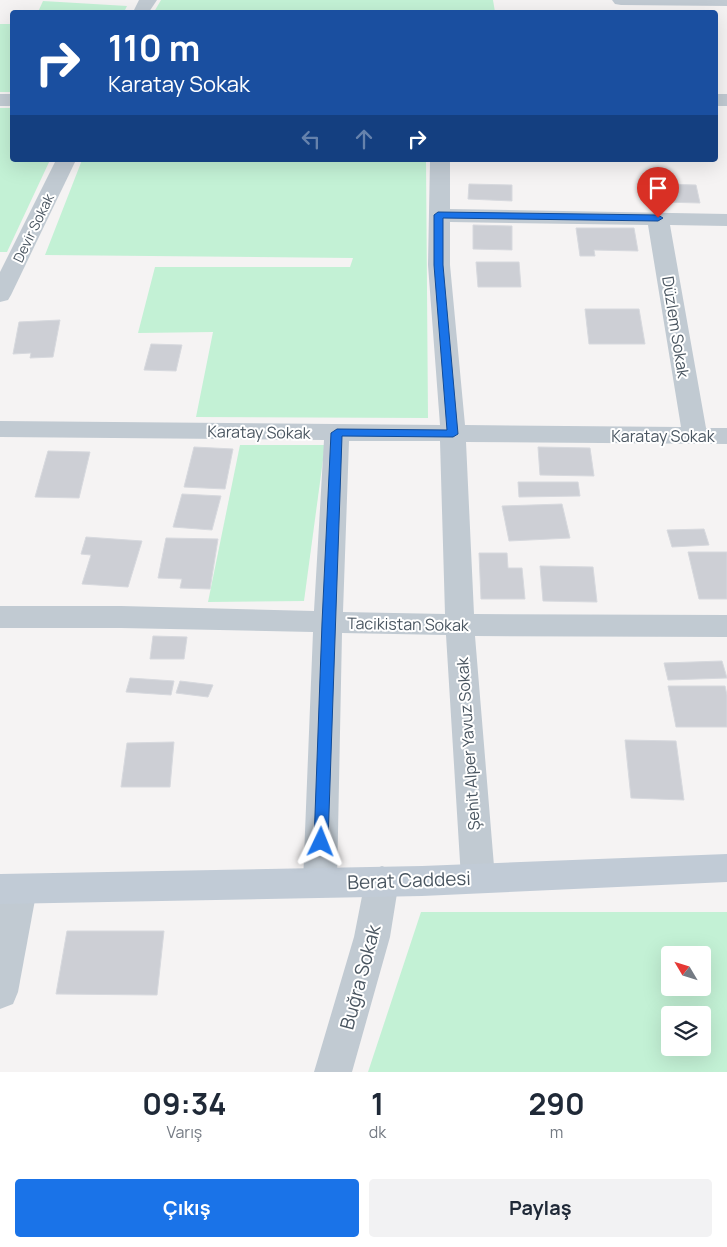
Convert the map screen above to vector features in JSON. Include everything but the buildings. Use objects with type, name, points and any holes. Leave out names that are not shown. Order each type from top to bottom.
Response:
[{"type":"street","points":[[621,0],[727,1]]},
{"type":"street","name":"Devir Sokak","points":[[0,295],[8,263],[65,162]]},
{"type":"street","name":"Şehit Alper Yavuz Sokak","points":[[440,162],[439,265],[453,434],[460,625],[478,878]]},
{"type":"street","points":[[438,215],[727,220]]},
{"type":"street","name":"Düzlem Sokak","points":[[658,218],[695,436]]},
{"type":"street","name":"Karatay Sokak","points":[[0,429],[727,436]]},
{"type":"street","points":[[320,882],[328,623],[337,433]]},
{"type":"street","name":"Tacikistan Sokak","points":[[0,617],[121,617],[460,625],[727,626]]},
{"type":"street","name":"Berat Caddesi","points":[[10,889],[382,881],[727,868]]},
{"type":"street","name":"Buğra Sokak","points":[[333,1072],[370,946],[382,881]]},
{"type":"street","points":[[0,992],[10,889]]},
{"type":"green space","points":[[161,0],[493,0],[495,10],[155,10]]},
{"type":"green space","points":[[43,1],[127,6],[125,10],[39,10]]},
{"type":"green space","points":[[0,24],[10,24],[10,92],[0,92]]},
{"type":"green space","points":[[0,108],[10,108],[10,162],[49,162],[7,252],[0,252]]},
{"type":"green space","points":[[81,162],[426,162],[428,418],[196,417],[213,332],[138,333],[155,267],[350,267],[353,258],[45,255]]},
{"type":"green space","points":[[240,445],[325,445],[304,601],[208,602]]},
{"type":"green space","points":[[421,912],[727,912],[727,1072],[368,1072]]},
{"type":"route","points":[[321,842],[332,509],[337,433],[453,434],[439,265],[438,215],[658,218]]}]
